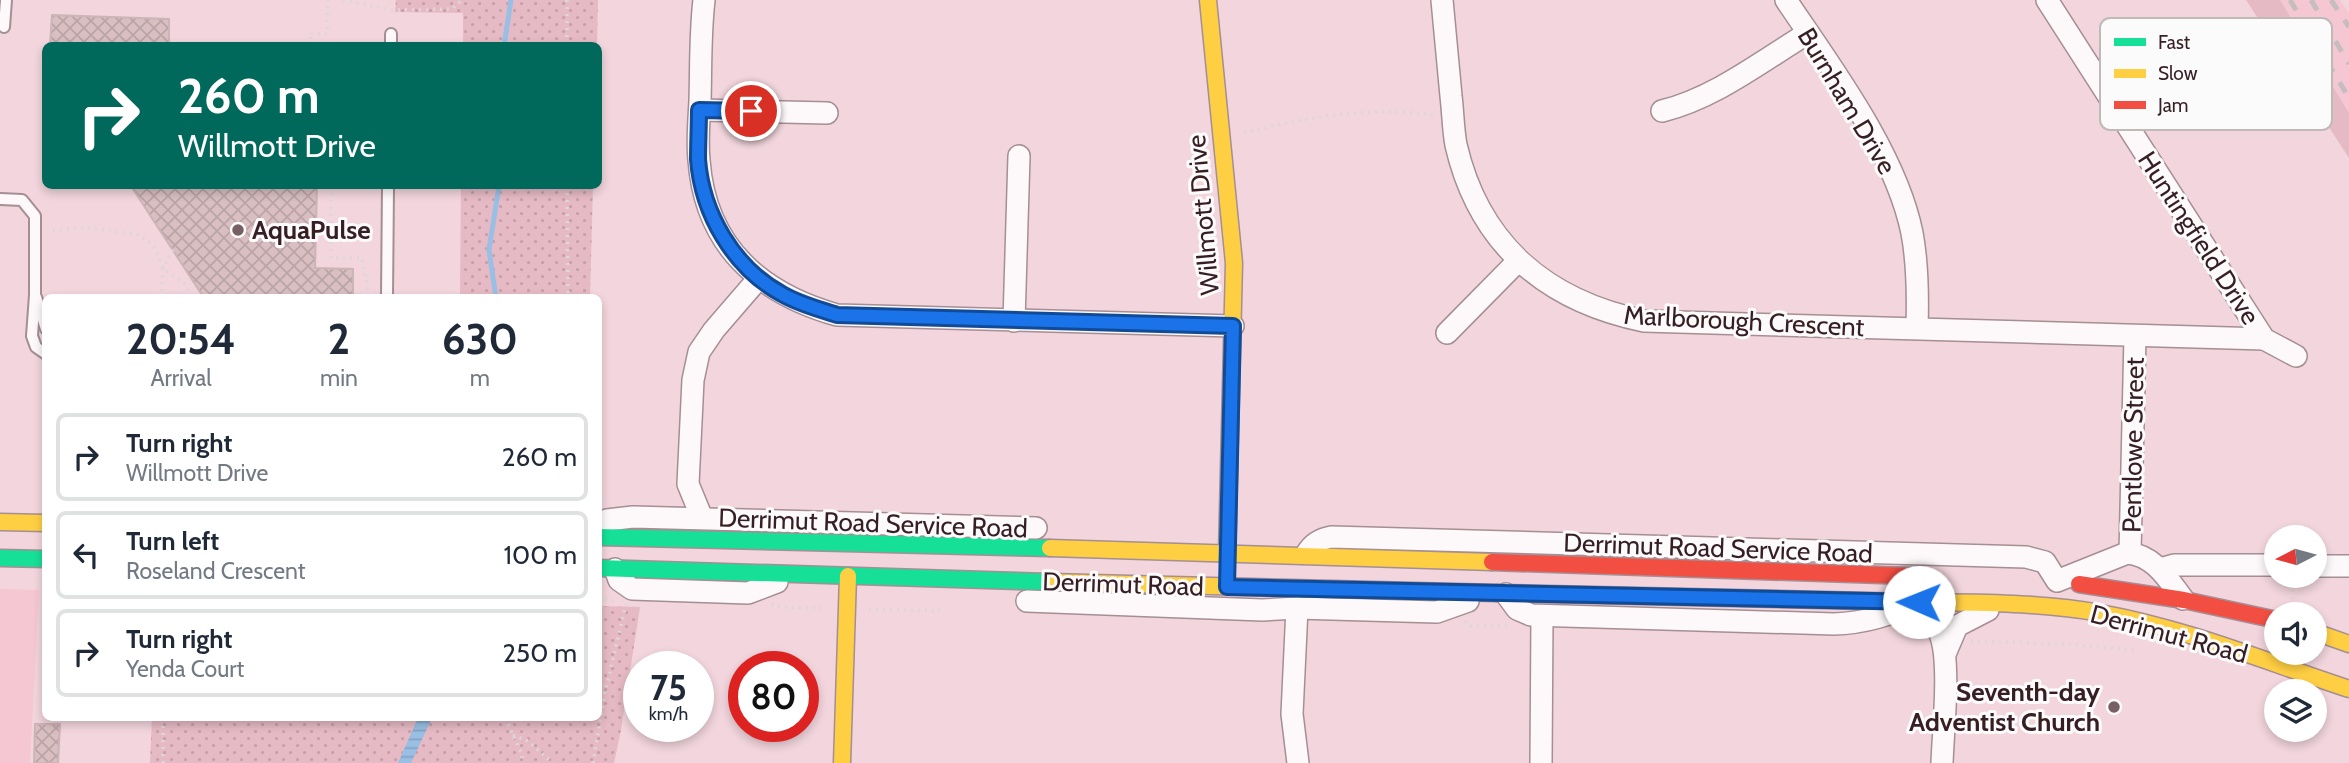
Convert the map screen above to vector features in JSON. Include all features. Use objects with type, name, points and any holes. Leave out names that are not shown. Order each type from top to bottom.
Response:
[{"type":"main road","name":"Willmott Drive","points":[[1208,0],[1234,263],[1227,570]]},
{"type":"main road","points":[[0,522],[42,523]]},
{"type":"main road","name":"Derrimut Road","points":[[602,537],[849,559],[1139,550],[1332,590],[1919,602],[2003,605],[2100,613],[2156,625],[2349,689]]},
{"type":"main road","name":"Derrimut Road","points":[[799,575],[849,559],[935,579],[1227,570],[1306,555],[1933,577]]},
{"type":"main road","points":[[1306,555],[1310,573],[1332,590]]},
{"type":"main road","points":[[0,558],[42,559]]},
{"type":"main road","points":[[842,763],[848,659],[849,559]]},
{"type":"main road","points":[[1521,563],[1552,572],[1558,584],[1552,595]]},
{"type":"main road","name":"Derrimut Road","points":[[2050,581],[2184,600],[2264,617]]},
{"type":"main road","points":[[2327,636],[2349,644]]},
{"type":"street","points":[[704,0],[698,159],[704,192],[716,226],[736,256],[758,279],[783,295],[812,308],[837,315],[1233,326]]},
{"type":"street","name":"Marlborough Crescent","points":[[1442,0],[1456,144],[1479,207],[1518,261],[1555,288],[1581,302],[1611,314],[1644,321],[2264,339]]},
{"type":"street","name":"Burnham Drive","points":[[1786,0],[1872,132],[1902,197],[1912,232],[1919,282],[1917,328]]},
{"type":"street","name":"Huntingfield Drive","points":[[2047,0],[2100,83]]},
{"type":"street","points":[[1662,111],[1702,98],[1808,33]]},
{"type":"street","points":[[699,110],[827,113]]},
{"type":"street","name":"Huntingfield Drive","points":[[2130,130],[2264,339],[2296,356]]},
{"type":"street","points":[[1014,321],[1019,156]]},
{"type":"street","points":[[1447,333],[1518,261]]},
{"type":"street","points":[[702,518],[688,484],[693,380],[699,352],[714,330],[758,279]]},
{"type":"street","name":"Pentlowe Street","points":[[2130,553],[2135,336]]},
{"type":"street","name":"Derrimut Road Service Road","points":[[602,523],[619,518],[702,518],[1122,531],[1130,533],[1139,550]]},
{"type":"street","name":"Derrimut Road Service Road","points":[[1306,555],[1311,546],[1320,539],[1331,537],[2026,557],[2045,562],[2050,581]]},
{"type":"street","points":[[2050,581],[2101,561],[2137,553],[2160,569],[2184,600]]},
{"type":"street","points":[[2160,569],[2174,565],[2264,565]]},
{"type":"street","points":[[2328,566],[2349,566]]},
{"type":"street","name":"Derrimut Road Service Road","points":[[607,568],[632,589],[737,593],[755,592],[799,575]]},
{"type":"street","name":"Derrimut Road Service Road","points":[[935,579],[957,598],[1262,610],[1297,608],[1437,612],[1496,594]]},
{"type":"street","points":[[1496,594],[1517,610],[1531,615],[1845,624],[1876,619],[1919,602],[1933,619],[1948,647]]},
{"type":"street","points":[[1941,763],[1948,647],[1957,626],[2003,605]]},
{"type":"street","points":[[1297,608],[1292,714],[1298,763]]},
{"type":"street","points":[[1541,763],[1542,615]]},
{"type":"lane","points":[[4,27],[6,0]]},
{"type":"lane","points":[[387,294],[388,189]]},
{"type":"lane","points":[[0,200],[23,200],[35,215],[32,336],[42,351]]},
{"type":"lane","points":[[35,295],[42,317]]},
{"type":"path","points":[[310,42],[310,33],[327,34],[328,0]]},
{"type":"path","points":[[343,0],[391,10],[452,9],[462,0]]},
{"type":"path","points":[[567,0],[567,42]]},
{"type":"path","points":[[1244,133],[1301,119],[1346,113],[1400,111],[1433,115],[1434,125]]},
{"type":"path","points":[[331,189],[331,258],[362,258],[368,294]]},
{"type":"path","points":[[567,189],[568,294]]},
{"type":"path","points":[[54,230],[89,228],[138,235],[154,247],[163,268],[185,284],[191,294]]},
{"type":"path","points":[[161,294],[163,268],[173,250]]},
{"type":"path","points":[[602,710],[626,604]]},
{"type":"path","points":[[1451,608],[1470,626],[1510,626]]},
{"type":"path","points":[[1948,647],[2067,644],[2146,651]]},
{"type":"path","points":[[163,721],[163,763]]},
{"type":"path","points":[[506,721],[522,754],[522,763]]},
{"type":"path","points":[[593,763],[600,721]]},
{"type":"path","points":[[513,735],[528,741],[553,763]]},
{"type":"shaded area","points":[[396,0],[598,0],[597,42],[463,42],[463,13],[395,12]]},
{"type":"shaded area","points":[[2246,0],[2280,0],[2291,18],[2258,18]]},
{"type":"shaded area","points":[[2280,0],[2340,0],[2349,13],[2349,113],[2332,85],[2332,18],[2291,18]]},
{"type":"shaded area","points":[[2332,85],[2349,113],[2349,158],[2331,130]]},
{"type":"shaded area","points":[[461,189],[593,189],[590,294],[460,294]]},
{"type":"shaded area","points":[[0,589],[39,590],[30,763],[0,763]]},
{"type":"shaded area","points":[[602,606],[640,607],[633,651],[623,651],[623,717],[614,763],[150,763],[152,721],[602,721]]},
{"type":"water","points":[[417,721],[431,721],[411,763],[398,763]]},
{"type":"building","points":[[52,15],[169,19],[169,42],[50,42]]},
{"type":"building","name":"AquaPulse","points":[[133,189],[317,189],[315,268],[353,269],[353,294],[201,294]]},
{"type":"building","points":[[35,724],[60,724],[58,763],[34,763]]},
{"type":"waterway","points":[[505,42],[511,0]]},
{"type":"waterway","points":[[495,294],[489,250],[499,189]]},
{"type":"railway","points":[[2290,0],[2301,18]]},
{"type":"railway","points":[[2311,0],[2322,18]]},
{"type":"railway","points":[[2331,0],[2349,27]]},
{"type":"railway","points":[[2332,35],[2349,64]]},
{"type":"railway","points":[[2332,70],[2349,98]]},
{"type":"traffic: fast","points":[[602,537],[1050,548]]},
{"type":"traffic: fast","points":[[0,558],[42,559]]},
{"type":"traffic: fast","points":[[602,568],[1050,582]]},
{"type":"traffic: fast","points":[[1497,593],[1914,602]]},
{"type":"traffic: slow","points":[[1208,0],[1234,263],[1227,553]]},
{"type":"traffic: slow","points":[[0,522],[42,523]]},
{"type":"traffic: slow","points":[[1050,548],[1492,562]]},
{"type":"traffic: slow","points":[[842,763],[848,576]]},
{"type":"traffic: slow","points":[[1050,582],[1497,593]]},
{"type":"traffic: slow","points":[[1914,602],[2031,605],[2077,609],[2132,619],[2226,646],[2349,689]]},
{"type":"traffic: slow","points":[[2327,636],[2349,644]]},
{"type":"traffic: jam","points":[[1492,562],[1911,576]]},
{"type":"traffic: jam","points":[[2079,584],[2184,600],[2264,617]]},
{"type":"place","name":"AquaPulse","points":[[238,230]]},
{"type":"place","name":"Seventh-day Adventist Church","points":[[2114,707]]},
{"type":"route","points":[[751,111],[699,110],[698,159],[704,192],[716,226],[736,256],[758,279],[783,295],[812,308],[837,315],[1233,326],[1227,587],[1919,602]]}]
